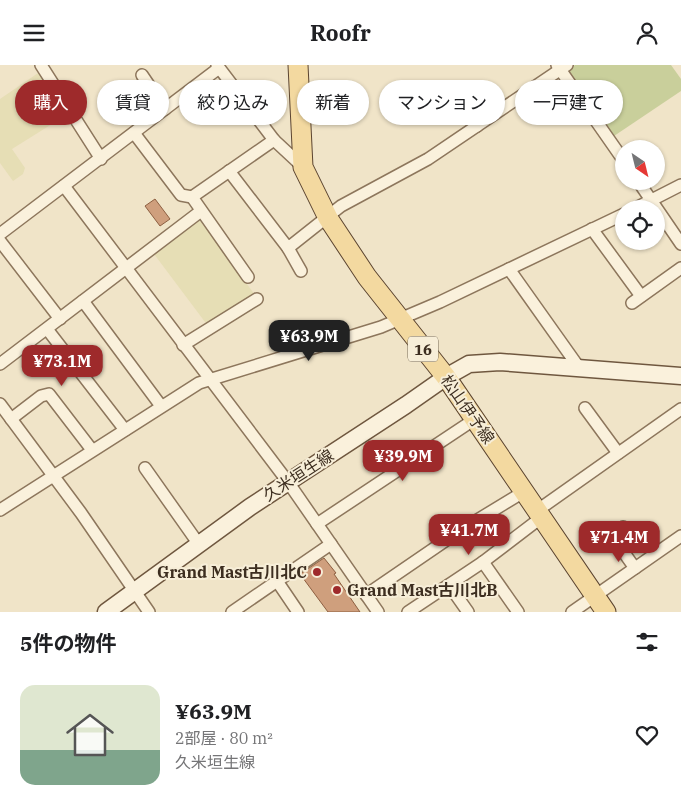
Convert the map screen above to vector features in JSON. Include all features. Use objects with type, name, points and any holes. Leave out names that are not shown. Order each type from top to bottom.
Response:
[{"type":"main road","name":"松山伊予線","points":[[298,65],[303,167],[328,217],[367,277],[446,377],[606,612]]},
{"type":"main road","name":"久米垣生線","points":[[106,612],[198,543],[446,377],[469,364],[500,361],[681,376]]},
{"type":"street","points":[[41,65],[101,159]]},
{"type":"street","points":[[169,106],[218,67],[274,140],[303,167]]},
{"type":"street","points":[[288,248],[341,206],[428,159],[561,67],[615,148]]},
{"type":"street","points":[[142,75],[145,80]]},
{"type":"street","points":[[0,234],[144,125]]},
{"type":"street","points":[[134,133],[181,195],[192,197],[274,140]]},
{"type":"street","points":[[229,171],[288,248],[301,271]]},
{"type":"street","points":[[653,200],[681,185]]},
{"type":"street","points":[[64,187],[288,482],[378,612]]},
{"type":"street","points":[[192,197],[248,277]]},
{"type":"street","points":[[0,365],[201,211]]},
{"type":"street","points":[[0,510],[161,406],[209,378],[381,327],[615,218]]},
{"type":"street","points":[[665,221],[681,244]]},
{"type":"street","points":[[592,229],[636,299],[681,268]]},
{"type":"street","points":[[0,241],[60,319]]},
{"type":"street","points":[[509,269],[580,369]]},
{"type":"street","points":[[184,345],[257,299]]},
{"type":"street","points":[[83,301],[161,406]]},
{"type":"street","points":[[47,329],[125,429]]},
{"type":"street","points":[[11,419],[41,396],[49,394],[92,450]]},
{"type":"street","points":[[0,404],[54,475],[148,612]]},
{"type":"street","points":[[585,407],[618,453]]},
{"type":"street","points":[[408,612],[483,562],[540,513],[618,453],[681,409]]},
{"type":"street","points":[[317,524],[475,419]]},
{"type":"street","points":[[145,468],[198,543]]},
{"type":"street","points":[[366,595],[467,526],[525,491]]},
{"type":"street","points":[[623,527],[619,537],[619,546],[635,568]]},
{"type":"street","points":[[572,612],[681,536]]},
{"type":"street","points":[[232,612],[249,607],[277,581],[331,544]]},
{"type":"street","points":[[483,562],[518,612]]},
{"type":"street","points":[[277,581],[298,612]]},
{"type":"street","points":[[449,585],[468,612]]},
{"type":"shaded area","points":[[41,71],[47,80],[28,80]]},
{"type":"shaded area","points":[[15,89],[15,125],[50,125],[12,149],[25,168],[23,174],[13,181],[0,163],[0,99]]},
{"type":"shaded area","points":[[199,219],[255,295],[208,326],[154,254]]},
{"type":"green space","points":[[575,65],[671,65],[681,79],[681,91],[614,136],[606,125],[623,125],[623,80],[575,80],[568,70]]},
{"type":"building","points":[[155,199],[170,219],[160,226],[145,206]]},
{"type":"building","points":[[324,558],[336,573],[334,574],[360,612],[328,612],[300,574]]},
{"type":"place","name":"Grand Mast古川北C","points":[[317,572]]},
{"type":"place","name":"Grand Mast古川北B","points":[[337,590]]}]
